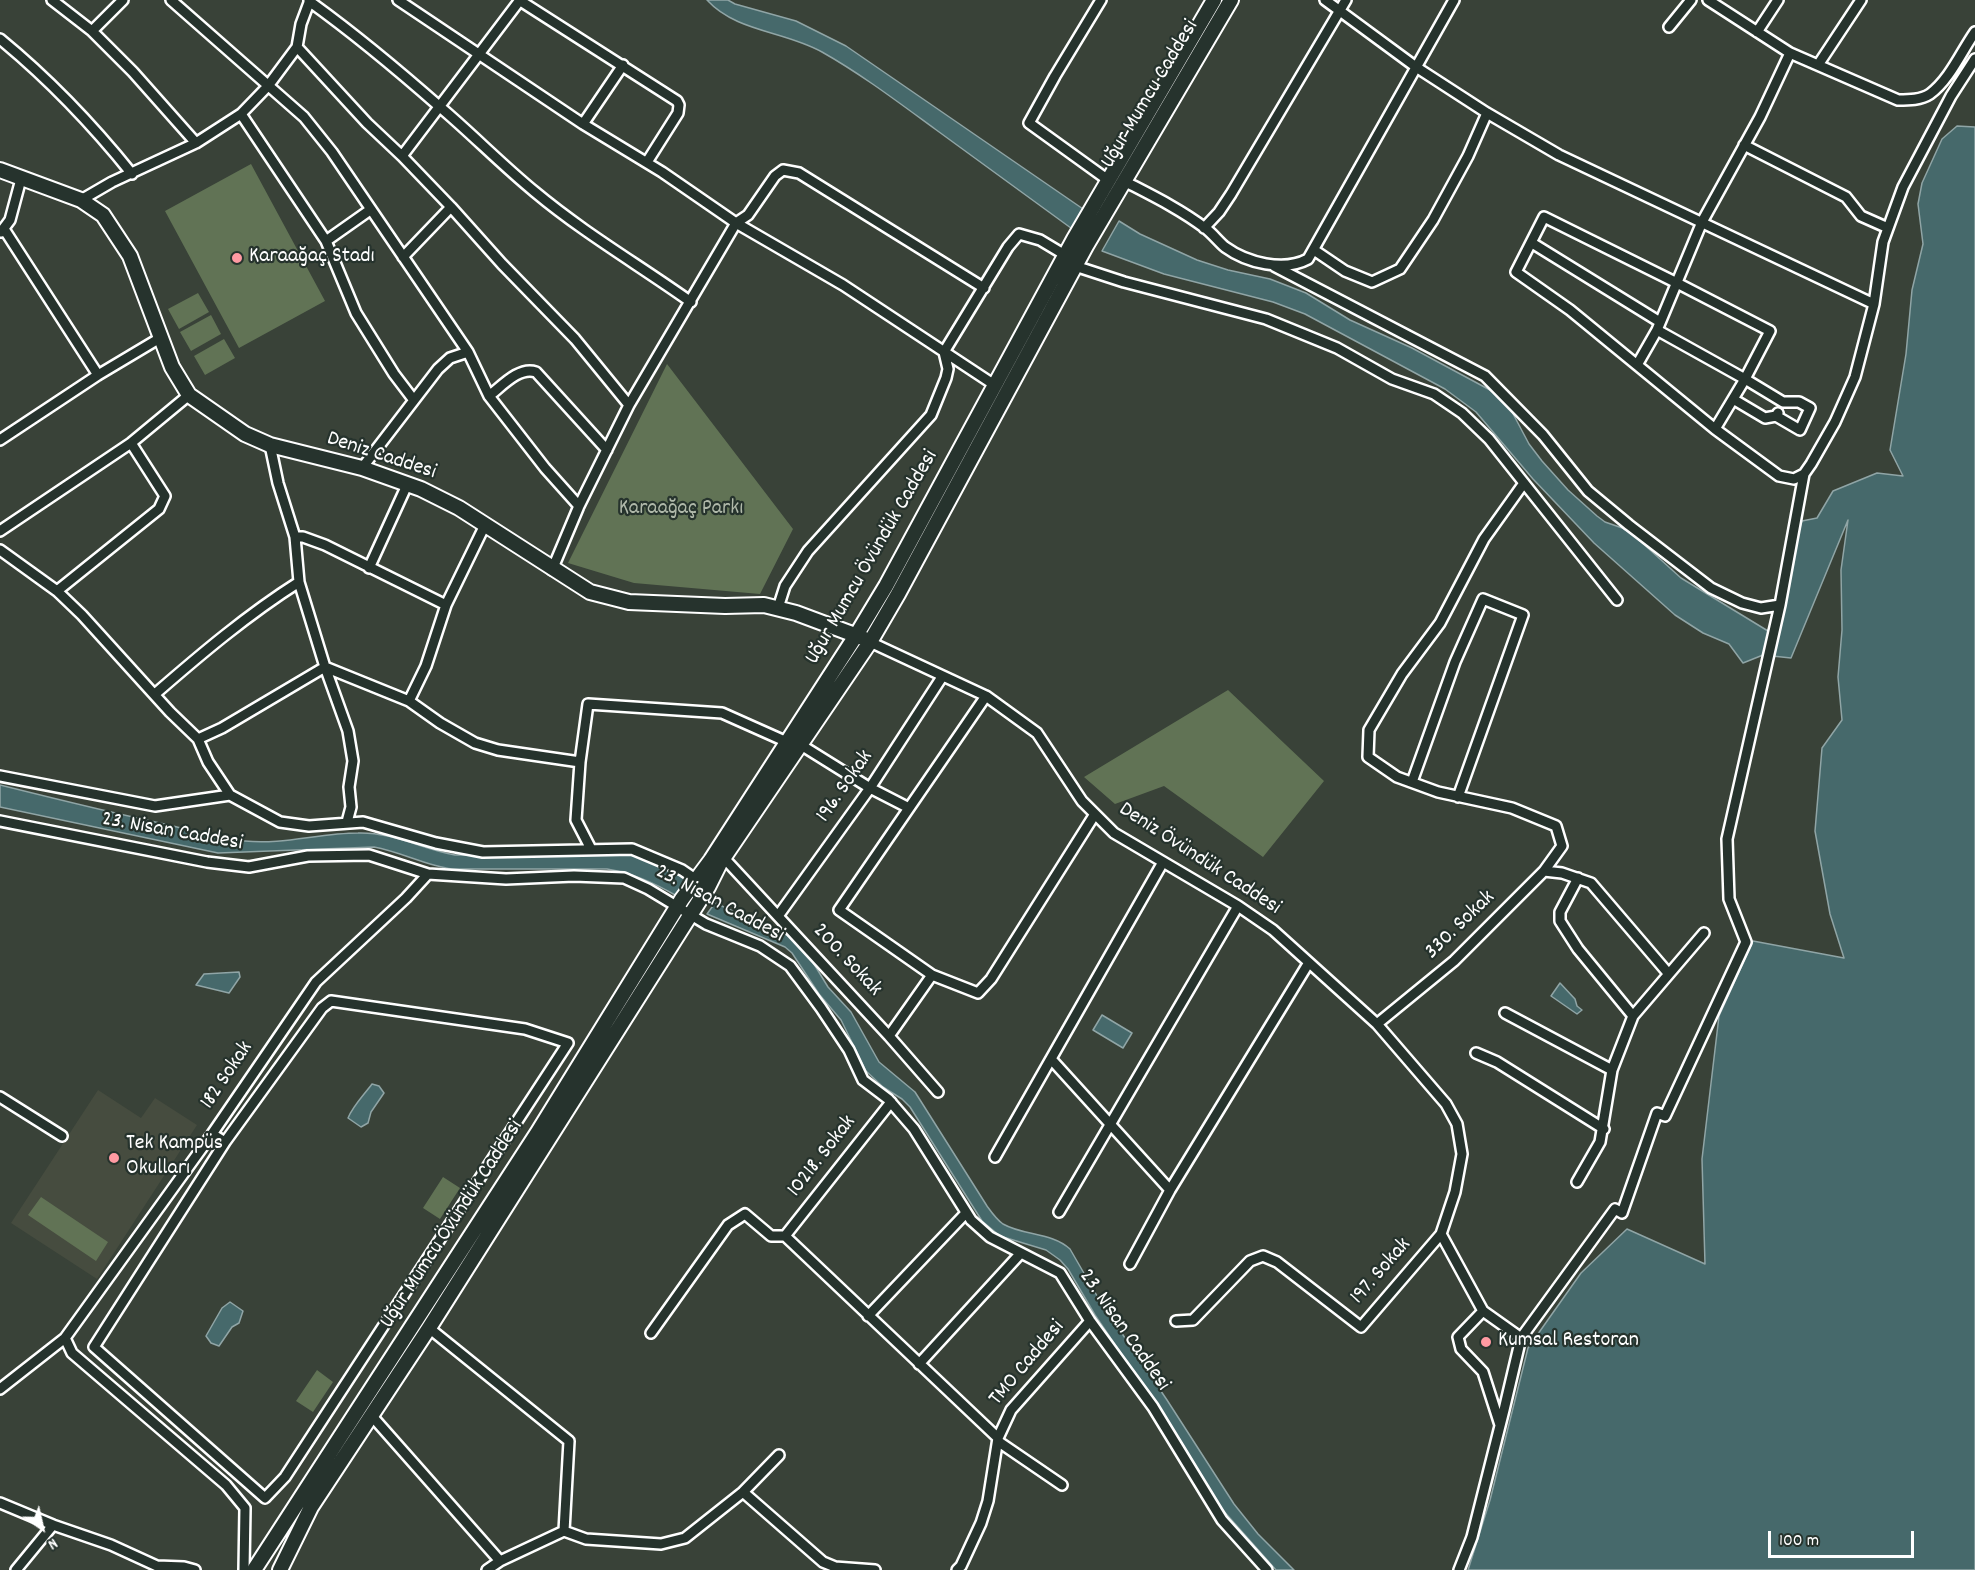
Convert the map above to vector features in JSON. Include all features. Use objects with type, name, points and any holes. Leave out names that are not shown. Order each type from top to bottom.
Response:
[{"type":"street","points":[[52,0],[92,32],[133,72],[196,143]]},
{"type":"street","points":[[92,32],[123,0]]},
{"type":"street","points":[[171,0],[304,117],[332,152],[468,352],[489,396],[545,468],[579,506]]},
{"type":"street","points":[[398,0],[583,124],[647,162],[736,223],[843,285],[993,384]]},
{"type":"street","points":[[402,156],[520,0],[676,101],[679,105],[678,113],[647,162]]},
{"type":"street","points":[[1101,0],[1029,123],[1108,180]]},
{"type":"street","name":"Uğur Mumcu Caddesi","points":[[1080,242],[1094,204],[1214,0]]},
{"type":"street","name":"Uğur Mumcu Caddesi","points":[[1080,242],[1106,211],[1231,0]]},
{"type":"street","points":[[1325,0],[1416,68],[1559,155],[1874,304]]},
{"type":"street","points":[[1204,228],[1231,194],[1346,0]]},
{"type":"street","points":[[1274,266],[1299,264],[1308,259],[1454,0]]},
{"type":"street","points":[[1669,27],[1691,0]]},
{"type":"street","points":[[1708,0],[1790,53],[1898,100],[1914,100],[1930,94],[1947,75],[1975,32]]},
{"type":"street","points":[[1757,32],[1778,0]]},
{"type":"street","points":[[1818,65],[1862,0]]},
{"type":"street","points":[[81,200],[196,143],[241,114],[268,86],[297,47],[301,24],[310,1],[360,38],[560,212],[595,239],[640,266],[691,302]]},
{"type":"street","points":[[0,39],[42,74],[75,106],[132,174]]},
{"type":"street","points":[[297,47],[367,123],[451,207],[483,245],[575,339],[628,405]]},
{"type":"street","points":[[1637,365],[1658,326],[1702,222],[1760,117],[1790,53]]},
{"type":"street","points":[[1459,1570],[1472,1537],[1521,1338],[1615,1209],[1622,1213],[1657,1113],[1665,1116],[1746,942],[1729,899],[1727,839],[1780,605],[1804,474],[1835,422],[1855,377],[1874,304],[1883,243],[1903,187],[1951,96],[1975,59]]},
{"type":"street","points":[[583,124],[623,65]]},
{"type":"street","points":[[1314,250],[1345,271],[1372,282],[1400,269],[1433,220],[1468,156],[1487,113]]},
{"type":"street","points":[[241,114],[326,241],[356,313],[383,358],[413,399]]},
{"type":"street","points":[[1744,145],[1846,197],[1861,216],[1888,228]]},
{"type":"street","name":"Deniz Caddesi","points":[[0,170],[81,200],[103,215],[130,256],[172,367],[189,395],[245,434],[270,446],[362,468],[407,484],[459,508],[552,570],[590,592],[629,602],[725,606],[764,604],[857,634],[870,642]]},
{"type":"street","points":[[552,570],[579,506],[628,405],[736,223],[758,204],[775,176],[783,170],[795,171],[984,288]]},
{"type":"street","points":[[21,179],[10,220],[2,231],[98,375]]},
{"type":"street","points":[[1124,181],[1164,202],[1204,228],[1226,248],[1245,258],[1274,266],[1485,376],[1543,435],[1588,491],[1629,525],[1711,588],[1742,603],[1761,608],[1780,605]]},
{"type":"street","points":[[403,257],[451,207]]},
{"type":"street","points":[[326,241],[370,210]]},
{"type":"street","points":[[1715,429],[1770,332],[1544,217],[1516,272],[1570,310],[1715,429],[1779,476],[1794,479],[1804,474]]},
{"type":"street","points":[[778,608],[785,586],[808,550],[931,415],[948,369],[945,352],[1008,247],[1019,234],[1040,240],[1065,255]]},
{"type":"street","name":"Uğur Mumcu Övündük Caddesi","points":[[280,1570],[311,1507],[429,1328],[691,911],[711,861],[857,634],[1065,255],[1080,242]]},
{"type":"street","name":"Uğur Mumcu Övündük Caddesi","points":[[254,1570],[538,1132],[680,903],[699,887],[724,858],[870,642],[904,584],[1075,266],[1080,242]]},
{"type":"street","points":[[1532,243],[1658,326],[1783,402],[1799,402],[1810,408],[1800,429],[1776,416],[1765,418],[1733,399]]},
{"type":"street","points":[[1075,266],[1124,282],[1266,319],[1337,348],[1392,379],[1434,394],[1462,413],[1490,439],[1617,600]]},
{"type":"street","points":[[0,440],[98,375],[160,338]]},
{"type":"street","points":[[362,468],[438,369],[450,358],[468,352]]},
{"type":"street","points":[[489,396],[516,375],[531,370],[536,372],[607,450]]},
{"type":"street","points":[[0,531],[131,443],[189,395]]},
{"type":"street","points":[[1776,416],[1783,402]]},
{"type":"street","points":[[57,591],[159,509],[165,496],[131,443]]},
{"type":"street","points":[[270,446],[278,483],[295,537],[299,582],[325,667],[348,731],[353,761],[349,787],[351,807],[347,822]]},
{"type":"street","points":[[1412,783],[1455,662],[1483,599],[1523,615],[1458,796],[1438,792],[1412,783],[1397,777],[1368,758],[1369,730],[1402,674],[1440,623],[1484,539],[1524,483]]},
{"type":"street","points":[[369,568],[407,484]]},
{"type":"street","points":[[409,701],[426,666],[446,605],[485,525]]},
{"type":"street","points":[[295,537],[303,537],[324,545],[446,605]]},
{"type":"street","points":[[0,550],[57,591],[82,615],[198,739],[208,762],[230,795],[280,822],[309,826],[363,822],[436,843],[483,852],[632,849],[682,870],[699,887]]},
{"type":"street","points":[[155,694],[264,604],[299,582]]},
{"type":"street","name":"Deniz Övündük Caddesi","points":[[870,642],[986,696],[1037,733],[1082,801],[1114,833],[1238,906],[1273,930],[1377,1024],[1446,1104],[1457,1124]]},
{"type":"street","points":[[325,667],[409,701],[440,723],[475,743],[498,750],[580,762]]},
{"type":"street","points":[[198,739],[222,728],[325,667]]},
{"type":"street","name":"196. Sokak","points":[[778,916],[870,788],[942,677]]},
{"type":"street","name":"200. Sokak","points":[[932,975],[839,910],[986,696]]},
{"type":"street","points":[[591,849],[576,820],[580,762],[588,704],[723,713],[787,742]]},
{"type":"street","points":[[801,745],[870,788],[909,808]]},
{"type":"street","points":[[0,776],[155,806],[230,795]]},
{"type":"street","name":"330. Sokak","points":[[1377,1024],[1454,961],[1544,871],[1562,846],[1556,826],[1512,808],[1458,796]]},
{"type":"street","points":[[889,1036],[932,975],[978,993],[991,979],[1095,814]]},
{"type":"street","name":"23. Nisan Caddesi","points":[[0,821],[207,862],[249,867],[308,856],[369,855],[428,874],[506,879],[574,876],[624,878],[680,903],[706,924],[760,946],[790,966],[849,1050],[862,1080],[891,1102],[914,1129],[971,1220],[990,1238],[1060,1273],[1090,1321],[1153,1407],[1222,1520],[1267,1570]]},
{"type":"street","name":"200. Sokak","points":[[724,858],[938,1092]]},
{"type":"street","points":[[995,1157],[1163,862]]},
{"type":"street","points":[[1544,871],[1562,873],[1591,883],[1668,973]]},
{"type":"street","name":"182 Sokak","points":[[0,1389],[65,1338],[212,1134],[316,982],[406,898],[428,874]]},
{"type":"street","points":[[1578,878],[1560,912],[1560,921],[1578,949],[1633,1016]]},
{"type":"street","points":[[1059,1212],[1238,906]]},
{"type":"street","points":[[1577,1182],[1600,1142],[1604,1129],[1612,1070],[1633,1016],[1704,933]]},
{"type":"street","points":[[1130,1264],[1170,1190],[1308,964]]},
{"type":"street","points":[[331,1001],[525,1029],[567,1043],[285,1477],[265,1498],[94,1347],[225,1142],[322,1008],[331,1001]]},
{"type":"street","points":[[1505,1013],[1612,1070]]},
{"type":"street","points":[[1476,1053],[1497,1062],[1604,1129]]},
{"type":"street","points":[[1051,1059],[1170,1190]]},
{"type":"street","points":[[0,1097],[62,1136]]},
{"type":"street","name":"10218. Sokak","points":[[785,1236],[891,1102]]},
{"type":"street","name":"197. Sokak","points":[[1176,1321],[1192,1320],[1250,1261],[1263,1256],[1277,1262],[1361,1327],[1441,1234],[1455,1192],[1462,1154],[1457,1124]]},
{"type":"street","points":[[212,1134],[225,1142]]},
{"type":"street","points":[[868,1316],[966,1213]]},
{"type":"street","points":[[651,1333],[728,1225],[745,1214],[771,1236],[785,1236],[999,1440],[1062,1485]]},
{"type":"street","points":[[1441,1234],[1483,1311],[1521,1338]]},
{"type":"street","points":[[919,1364],[1020,1254]]},
{"type":"street","points":[[1483,1311],[1458,1336],[1461,1349],[1483,1372],[1500,1427]]},
{"type":"street","name":"TMO Caddesi","points":[[962,1569],[988,1501],[999,1440],[1011,1410],[1090,1321]]},
{"type":"street","points":[[429,1328],[569,1441],[564,1531]]},
{"type":"street","points":[[65,1338],[72,1353],[226,1485],[245,1508],[244,1570]]},
{"type":"street","points":[[371,1415],[500,1561]]},
{"type":"street","points":[[487,1570],[500,1561],[564,1531],[586,1539],[661,1544],[685,1538],[742,1492],[779,1455]]},
{"type":"street","points":[[742,1492],[823,1562],[835,1567],[875,1570]]},
{"type":"street","points":[[0,1503],[53,1525],[111,1545],[159,1568],[184,1567],[195,1570]]},
{"type":"street","points":[[16,1570],[53,1525]]},
{"type":"shaded area","name":"Tek Kampüs Okulları","points":[[98,1090],[141,1118],[155,1098],[197,1125],[97,1279],[11,1223]]},
{"type":"green space","points":[[251,164],[325,301],[239,348],[165,211]]},
{"type":"green space","points":[[198,293],[209,312],[179,329],[168,309]]},
{"type":"green space","points":[[211,315],[221,334],[191,351],[180,332]]},
{"type":"green space","points":[[224,339],[235,358],[205,375],[194,356]]},
{"type":"green space","name":"Karaağaç Parkı","points":[[667,364],[793,529],[760,594],[634,583],[568,563]]},
{"type":"green space","points":[[1228,690],[1324,781],[1263,857],[1164,786],[1115,804],[1084,777]]},
{"type":"green space","points":[[443,1177],[460,1188],[440,1219],[423,1208]]},
{"type":"green space","points":[[41,1197],[108,1242],[96,1261],[28,1215]]},
{"type":"green space","points":[[317,1370],[333,1382],[313,1412],[296,1401]]},
{"type":"water","points":[[707,0],[728,0],[796,21],[846,46],[1086,211],[1075,231],[851,70],[808,45],[732,19]]},
{"type":"water","points":[[1957,126],[1975,127],[1975,1570],[1468,1570],[1490,1500],[1528,1348],[1581,1273],[1627,1229],[1705,1264],[1702,1159],[1719,1016],[1753,941],[1844,958],[1830,914],[1815,831],[1822,748],[1842,720],[1838,677],[1842,630],[1841,570],[1848,520],[1791,658],[1763,655],[1743,663],[1729,644],[1703,633],[1675,615],[1594,543],[1533,479],[1476,412],[1445,389],[1305,314],[1273,302],[1164,274],[1102,251],[1119,221],[1140,234],[1197,260],[1228,270],[1270,279],[1306,293],[1350,320],[1412,348],[1490,390],[1501,397],[1510,408],[1529,444],[1542,461],[1568,490],[1597,516],[1605,522],[1628,530],[1681,578],[1768,631],[1802,521],[1817,518],[1833,491],[1877,473],[1903,476],[1890,450],[1906,354],[1912,290],[1923,244],[1918,204],[1922,183],[1942,139]]},
{"type":"water","points":[[0,785],[235,840],[259,842],[371,833],[455,855],[629,855],[645,858],[689,879],[677,896],[643,879],[607,869],[452,869],[374,847],[218,853],[0,807]]},
{"type":"water","points":[[715,903],[791,937],[806,951],[828,987],[851,1012],[879,1062],[915,1092],[998,1220],[1011,1228],[1046,1237],[1070,1249],[1100,1301],[1234,1504],[1258,1534],[1294,1570],[1276,1570],[1221,1508],[1183,1445],[1095,1315],[1068,1269],[1046,1250],[1000,1236],[982,1221],[910,1107],[866,1071],[841,1020],[819,994],[792,953],[785,947],[707,914]]},
{"type":"water","points":[[239,972],[240,977],[229,993],[196,985],[204,974]]},
{"type":"water","points":[[1560,983],[1582,1010],[1577,1014],[1551,996]]},
{"type":"water","points":[[1102,1015],[1132,1033],[1123,1048],[1093,1030]]},
{"type":"water","points":[[372,1084],[379,1086],[384,1093],[371,1112],[368,1123],[361,1127],[348,1118]]},
{"type":"water","points":[[230,1302],[243,1311],[239,1323],[232,1327],[219,1346],[211,1343],[206,1336],[222,1308]]},
{"type":"place","name":"Karaağaç Stadı","points":[[237,258]]},
{"type":"place","name":"Tek Kampüs Okulları","points":[[114,1158]]},
{"type":"place","name":"Kumsal Restoran","points":[[1486,1342]]}]
